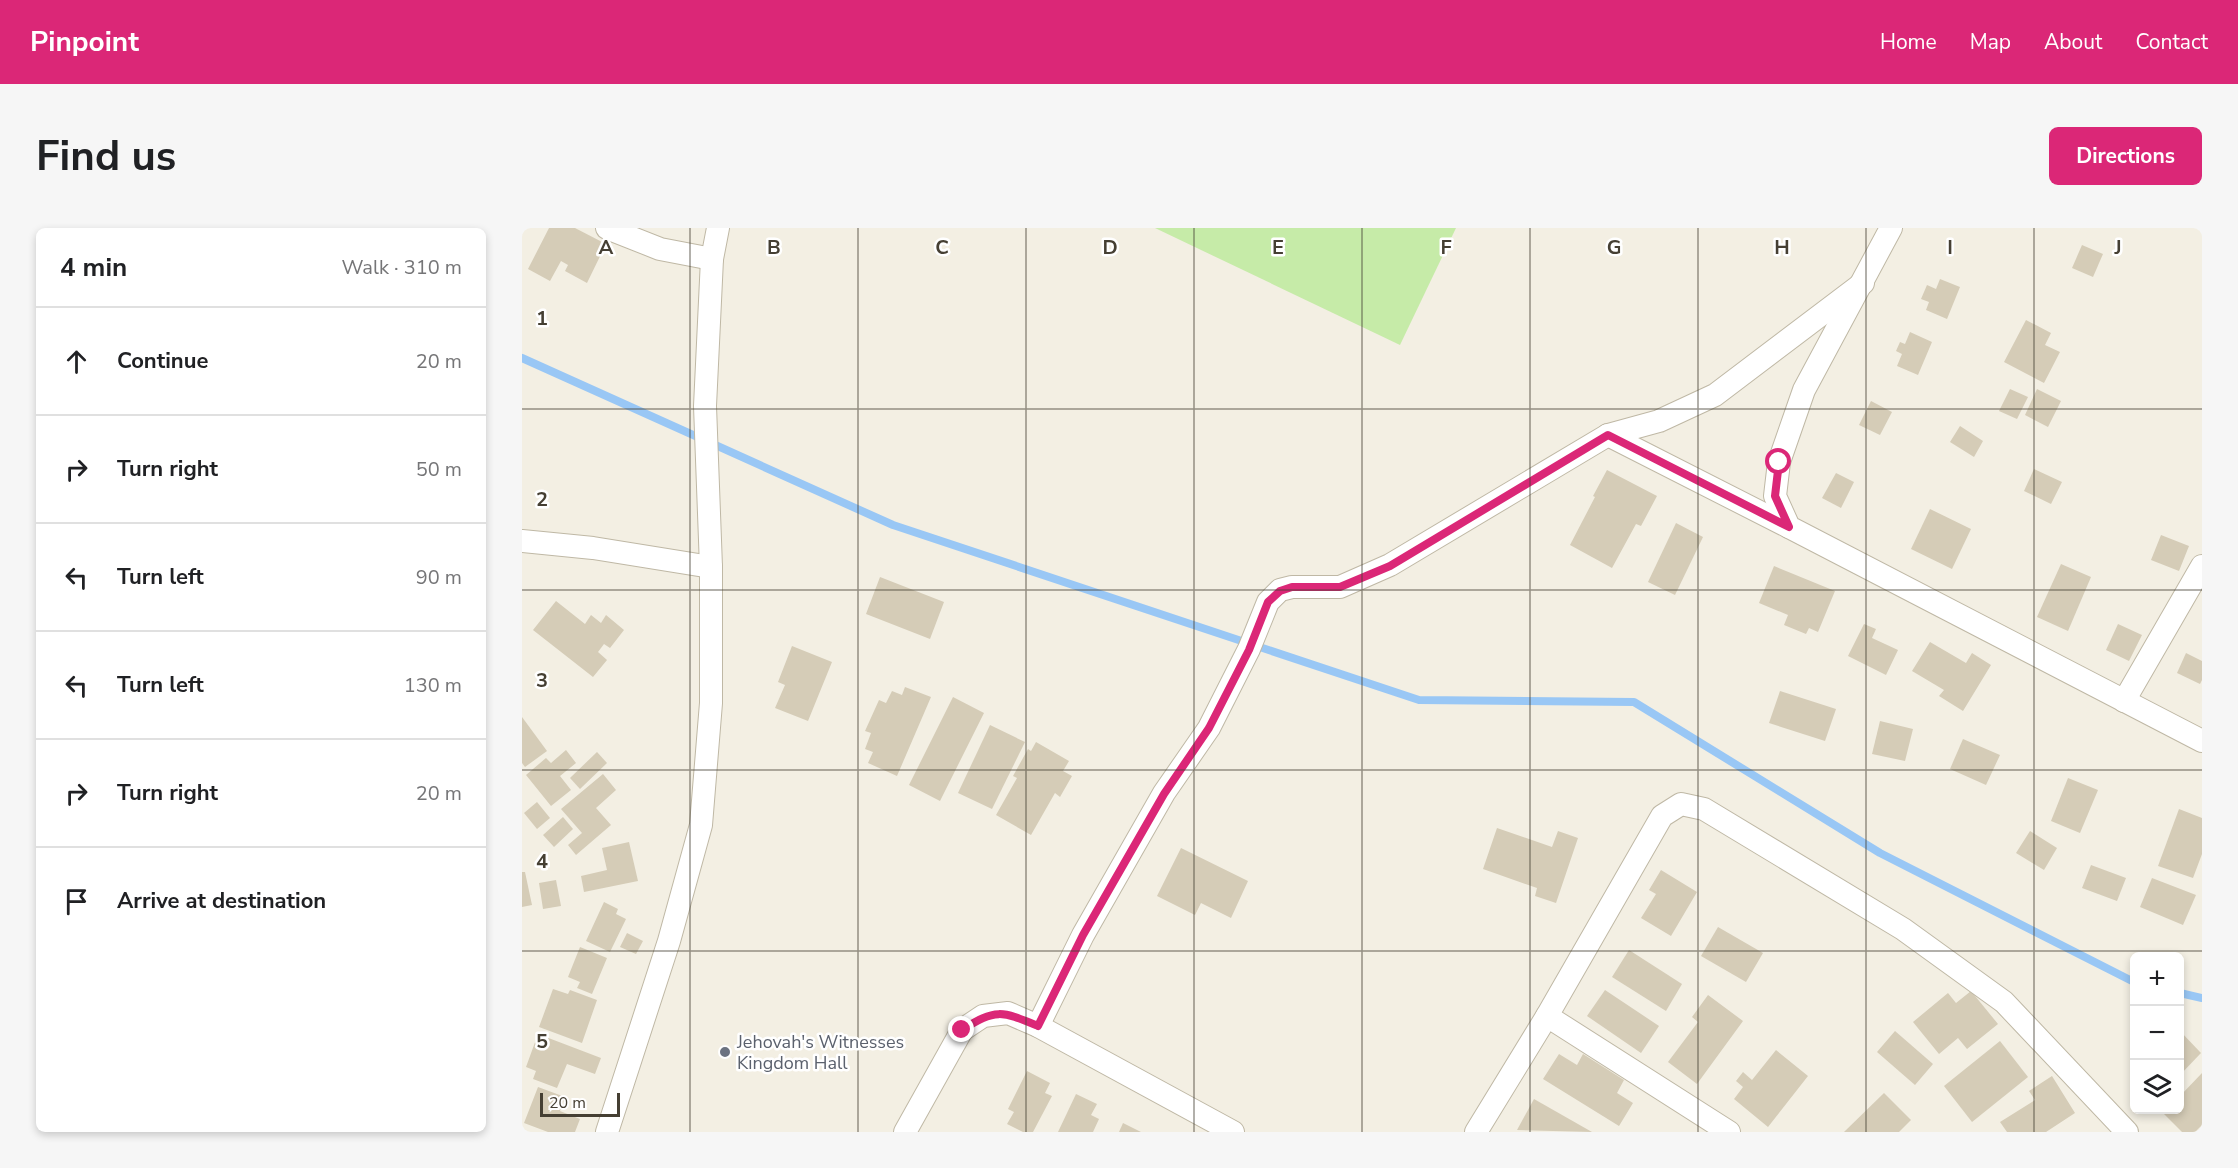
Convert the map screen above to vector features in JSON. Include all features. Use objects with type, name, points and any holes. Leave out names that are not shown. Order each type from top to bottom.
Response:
[{"type":"street","points":[[607,228],[660,249],[712,259]]},
{"type":"street","points":[[607,1132],[669,941],[701,825],[711,703],[711,567],[706,422],[712,259],[718,228]]},
{"type":"street","points":[[1789,527],[1775,496],[1779,462],[1804,390],[1891,228]]},
{"type":"street","points":[[1038,1026],[1089,925],[1164,794],[1209,728],[1249,650],[1268,602],[1280,591],[1292,587],[1340,587],[1390,566],[1608,435],[1659,421],[1715,395],[1863,283]]},
{"type":"street","points":[[1608,435],[2202,741]]},
{"type":"street","points":[[522,541],[592,548],[711,567]]},
{"type":"street","points":[[2124,701],[2202,566]]},
{"type":"street","points":[[1476,1132],[1547,1016],[1662,816],[1682,804],[1704,809],[1903,929],[2004,1002],[2127,1132]]},
{"type":"street","points":[[905,1132],[962,1030],[983,1016],[1008,1013],[1038,1026],[1233,1132]]},
{"type":"street","points":[[1547,1016],[1729,1132]]},
{"type":"green space","points":[[1155,228],[1456,228],[1400,345]]},
{"type":"building","points":[[549,228],[575,228],[606,244],[587,283],[565,271],[568,265],[561,261],[550,281],[528,269]]},
{"type":"building","points":[[2082,245],[2103,254],[2093,277],[2072,268]]},
{"type":"building","points":[[1940,279],[1960,287],[1947,319],[1926,310],[1929,302],[1921,299],[1927,285],[1936,289]]},
{"type":"building","points":[[2026,320],[2051,333],[2045,345],[2060,352],[2044,383],[2004,362]]},
{"type":"building","points":[[1910,332],[1932,342],[1918,375],[1897,366],[1902,354],[1896,351],[1900,342],[1905,344]]},
{"type":"building","points":[[2010,389],[2028,397],[2017,419],[1999,411]]},
{"type":"building","points":[[2037,389],[2061,401],[2048,427],[2025,415]]},
{"type":"building","points":[[1871,401],[1892,412],[1880,435],[1859,425]]},
{"type":"building","points":[[1960,426],[1983,441],[1974,457],[1950,442]]},
{"type":"building","points":[[2034,469],[2062,482],[2051,504],[2024,491]]},
{"type":"building","points":[[1607,470],[1657,496],[1641,526],[1636,524],[1612,568],[1570,545]]},
{"type":"building","points":[[1836,473],[1854,482],[1841,508],[1822,498]]},
{"type":"building","points":[[1930,509],[1971,529],[1952,569],[1911,549]]},
{"type":"building","points":[[1676,523],[1703,537],[1675,595],[1648,582]]},
{"type":"building","points":[[2161,535],[2189,546],[2179,571],[2151,560]]},
{"type":"building","points":[[2061,564],[2091,577],[2068,631],[2037,617]]},
{"type":"building","points":[[1774,566],[1835,591],[1818,632],[1809,628],[1806,634],[1784,625],[1788,615],[1759,603]]},
{"type":"building","points":[[880,577],[944,602],[930,639],[866,614]]},
{"type":"building","points":[[556,601],[585,624],[591,615],[601,623],[606,615],[624,630],[610,648],[604,644],[598,652],[607,660],[593,677],[533,630]]},
{"type":"building","points":[[1864,624],[1876,629],[1872,638],[1898,650],[1886,675],[1848,656]]},
{"type":"building","points":[[2118,624],[2142,635],[2129,661],[2106,650]]},
{"type":"building","points":[[1930,642],[1966,663],[1972,653],[1991,665],[1963,711],[1939,696],[1944,690],[1912,671]]},
{"type":"building","points":[[792,646],[832,662],[808,721],[775,708],[785,685],[778,682]]},
{"type":"building","points":[[2186,653],[2202,661],[2200,684],[2177,673]]},
{"type":"building","points":[[905,687],[931,697],[897,776],[868,763],[873,752],[865,749],[871,733],[865,731],[879,700],[886,703],[892,691],[902,695]]},
{"type":"building","points":[[1780,691],[1836,709],[1825,741],[1769,723]]},
{"type":"building","points":[[953,697],[984,713],[940,801],[909,785]]},
{"type":"building","points":[[522,717],[547,751],[525,767],[522,763]]},
{"type":"building","points":[[1880,721],[1913,729],[1905,761],[1872,754]]},
{"type":"building","points":[[990,725],[1025,742],[992,809],[958,793]]},
{"type":"building","points":[[1963,739],[2000,755],[1986,785],[1950,769]]},
{"type":"building","points":[[1036,742],[1069,761],[1063,771],[1072,776],[1060,797],[1055,793],[1031,835],[996,815],[1017,778],[1013,776],[1028,749],[1031,751]]},
{"type":"building","points":[[566,750],[576,763],[560,776],[571,790],[551,806],[526,775],[546,758],[551,763]]},
{"type":"building","points":[[597,752],[607,763],[580,789],[570,778]]},
{"type":"building","points":[[603,774],[616,790],[596,808],[611,825],[576,855],[568,845],[582,833],[561,809]]},
{"type":"building","points":[[2068,778],[2098,790],[2080,833],[2051,821]]},
{"type":"building","points":[[537,802],[550,818],[537,829],[524,813]]},
{"type":"building","points":[[2179,809],[2202,818],[2202,854],[2193,878],[2158,866]]},
{"type":"building","points":[[563,817],[573,829],[554,847],[543,835]]},
{"type":"building","points":[[1497,828],[1552,847],[1558,831],[1578,838],[1556,903],[1535,896],[1537,888],[1483,869]]},
{"type":"building","points":[[2030,831],[2057,848],[2044,870],[2016,853]]},
{"type":"building","points":[[629,842],[638,881],[584,892],[581,876],[607,870],[602,848]]},
{"type":"building","points":[[1181,848],[1248,881],[1231,918],[1201,903],[1195,915],[1157,896]]},
{"type":"building","points":[[2091,865],[2126,878],[2117,901],[2082,888]]},
{"type":"building","points":[[1661,870],[1697,892],[1671,936],[1641,918],[1656,894],[1649,890]]},
{"type":"building","points":[[522,872],[525,872],[532,905],[522,907]]},
{"type":"building","points":[[2152,878],[2196,895],[2183,925],[2140,907]]},
{"type":"building","points":[[556,880],[561,906],[543,909],[539,883]]},
{"type":"building","points":[[604,902],[618,909],[616,914],[626,919],[610,952],[586,941]]},
{"type":"building","points":[[1718,927],[1763,953],[1746,982],[1701,956]]},
{"type":"building","points":[[627,933],[643,941],[636,954],[620,947]]},
{"type":"building","points":[[580,947],[607,958],[592,994],[577,988],[580,982],[568,977]]},
{"type":"building","points":[[1629,950],[1682,984],[1666,1011],[1612,977]]},
{"type":"building","points":[[553,989],[568,994],[570,990],[597,1000],[582,1043],[539,1027]]},
{"type":"building","points":[[1605,990],[1659,1026],[1641,1053],[1587,1016]]},
{"type":"building","points":[[1971,991],[1998,1024],[1967,1049],[1958,1038],[1939,1054],[1913,1022],[1948,993],[1956,1003]]},
{"type":"building","points":[[1708,995],[1743,1021],[1697,1084],[1668,1062],[1698,1022],[1692,1017]]},
{"type":"building","points":[[1895,1031],[1933,1064],[1915,1085],[1877,1052]]},
{"type":"building","points":[[538,1034],[601,1058],[595,1074],[567,1064],[557,1088],[533,1079],[536,1071],[526,1067]]},
{"type":"building","points":[[2184,1035],[2201,1053],[2184,1071]]},
{"type":"building","points":[[2000,1041],[2028,1077],[1972,1122],[1944,1086]]},
{"type":"building","points":[[1776,1050],[1808,1076],[1768,1127],[1734,1099],[1743,1087],[1736,1081],[1743,1072],[1752,1080]]},
{"type":"building","points":[[1559,1054],[1577,1065],[1583,1054],[1624,1080],[1617,1093],[1633,1103],[1619,1126],[1543,1079]]},
{"type":"building","points":[[1027,1071],[1050,1083],[1045,1093],[1052,1096],[1033,1132],[1023,1132],[1007,1124],[1014,1112],[1008,1109]]},
{"type":"building","points":[[2202,1073],[2202,1125],[2195,1132],[2182,1132],[2164,1114],[2184,1114],[2184,1092]]},
{"type":"building","points":[[2052,1076],[2075,1113],[2046,1132],[2007,1132],[2000,1122],[2035,1100],[2029,1091]]},
{"type":"building","points":[[538,1087],[565,1097],[560,1111],[580,1119],[575,1132],[548,1132],[524,1123]]},
{"type":"building","points":[[1884,1093],[1911,1120],[1899,1132],[1844,1132]]},
{"type":"building","points":[[1076,1094],[1097,1104],[1091,1115],[1099,1119],[1093,1132],[1058,1132]]},
{"type":"building","points":[[1534,1099],[1592,1132],[1517,1130]]},
{"type":"building","points":[[1123,1123],[1141,1132],[1119,1132]]},
{"type":"waterway","points":[[522,358],[893,525],[1419,700],[1634,702],[1880,853],[2130,980]]},
{"type":"waterway","points":[[2184,994],[2202,998]]},
{"type":"place","name":"Jehovah's Witnesses Kingdom Hall","points":[[725,1052]]},
{"type":"route","points":[[962,1030],[983,1016],[1008,1013],[1038,1026],[1083,935],[1164,794],[1209,728],[1249,650],[1268,602],[1280,591],[1292,587],[1340,587],[1390,566],[1608,435],[1789,527],[1775,496],[1779,462]]}]
